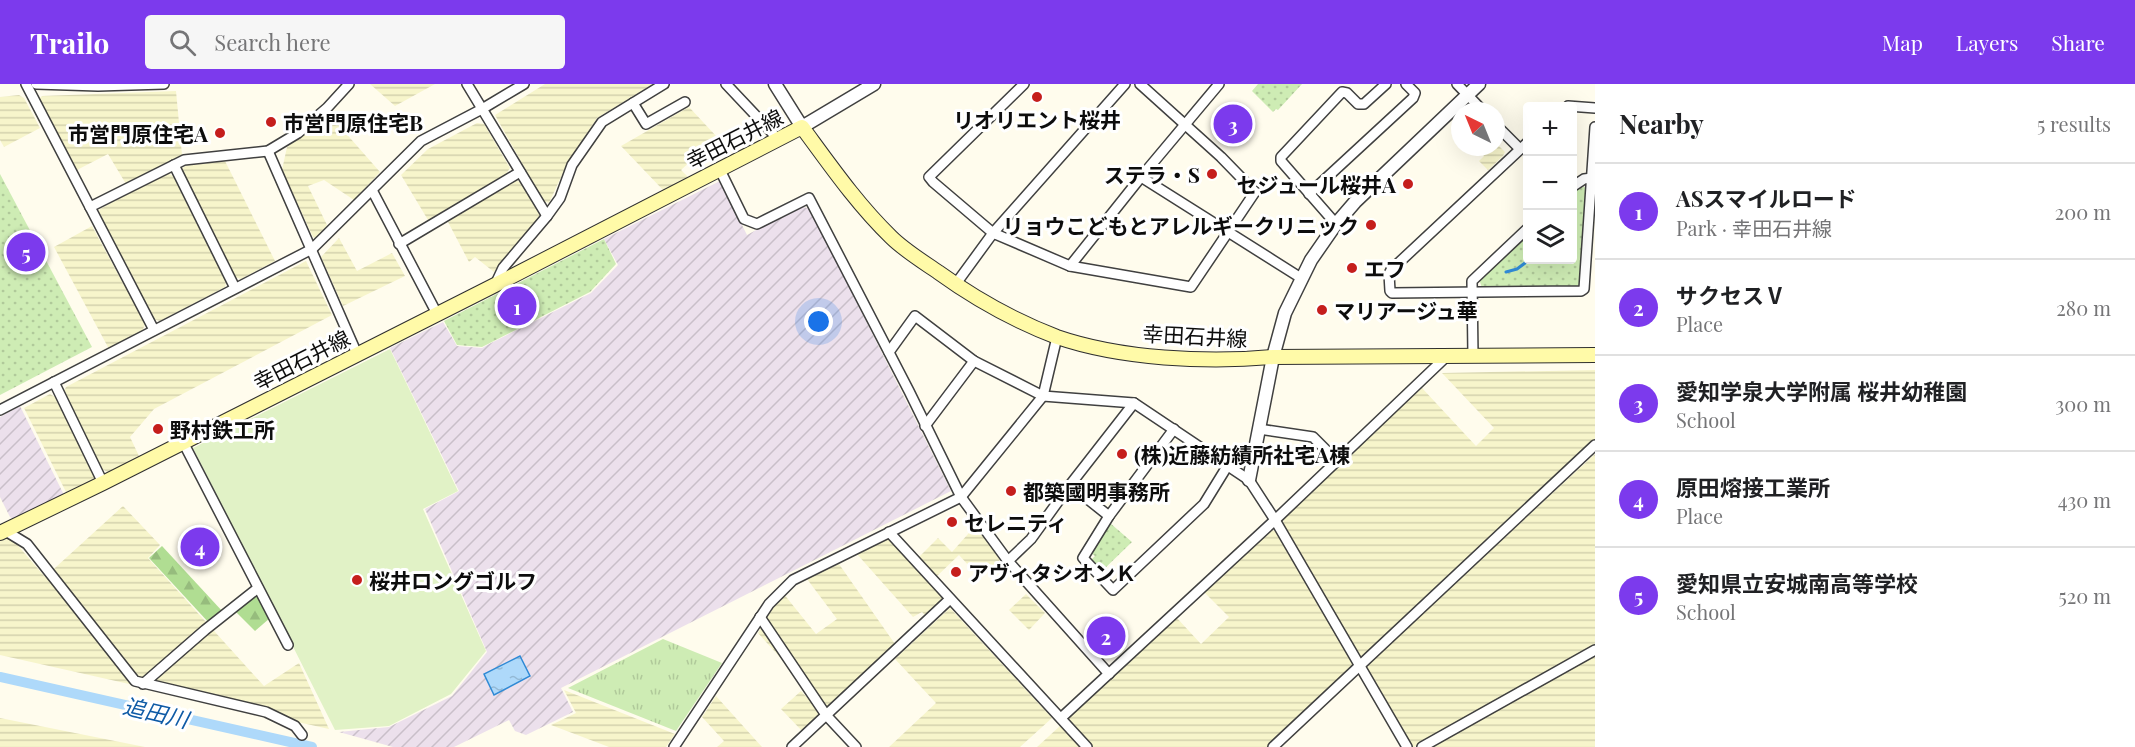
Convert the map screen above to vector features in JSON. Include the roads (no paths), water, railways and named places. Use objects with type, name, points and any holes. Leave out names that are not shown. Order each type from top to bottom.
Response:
[{"type":"main road","name":"幸田石井線","points":[[2,531],[103,483],[802,127],[841,180],[892,238],[956,285],[991,306],[1057,337],[1099,348],[1183,358],[1595,355]]},
{"type":"street","points":[[26,84],[154,330]]},
{"type":"street","points":[[36,84],[98,86],[164,84]]},
{"type":"street","points":[[90,207],[184,160],[268,151],[298,133],[327,108],[349,84]]},
{"type":"street","points":[[467,84],[547,216]]},
{"type":"street","points":[[0,410],[312,249],[421,141],[524,84]]},
{"type":"street","points":[[495,285],[503,268],[560,198],[572,165],[602,122],[664,84]]},
{"type":"street","points":[[726,84],[778,139]]},
{"type":"street","points":[[776,84],[802,127],[874,84]]},
{"type":"street","points":[[1024,84],[930,177],[993,233],[1070,266],[1191,287],[1255,192],[1221,157],[1140,84]]},
{"type":"street","points":[[956,285],[993,233],[1125,84]]},
{"type":"street","points":[[1070,266],[1219,84]]},
{"type":"street","points":[[1336,224],[1281,161],[1281,157],[1342,92],[1347,93],[1359,104],[1364,104],[1386,84]]},
{"type":"street","points":[[1309,194],[1413,98],[1415,93],[1406,84]]},
{"type":"street","points":[[1457,84],[1474,102]]},
{"type":"street","points":[[1249,480],[1273,357],[1285,313],[1311,260],[1336,224],[1355,202],[1479,84]]},
{"type":"street","points":[[633,104],[646,124],[685,102]]},
{"type":"street","points":[[1577,107],[1595,108]]},
{"type":"street","points":[[1523,146],[1389,274],[1389,287],[1392,293],[1581,291],[1584,289],[1595,127]]},
{"type":"street","points":[[1505,134],[1520,149]]},
{"type":"street","points":[[268,151],[357,354]]},
{"type":"street","points":[[174,165],[235,288]]},
{"type":"street","points":[[720,170],[744,219],[757,225],[809,198],[961,497],[1008,561],[1109,674]]},
{"type":"street","points":[[399,244],[520,172]]},
{"type":"street","points":[[1141,177],[1301,278]]},
{"type":"street","points":[[1577,184],[1584,179],[1592,178]]},
{"type":"street","points":[[372,190],[435,310]]},
{"type":"street","points":[[1473,356],[1472,281],[1523,232]]},
{"type":"street","points":[[888,352],[915,316],[974,362],[1043,396],[1134,403],[1249,480],[1275,520],[1407,747]]},
{"type":"street","points":[[674,747],[760,616],[793,580],[961,497],[1043,396],[1057,337]]},
{"type":"street","points":[[1061,718],[1275,520],[1447,356]]},
{"type":"street","points":[[925,426],[974,362]]},
{"type":"street","points":[[54,382],[103,483]]},
{"type":"street","points":[[1008,561],[1031,539],[1134,403]]},
{"type":"street","points":[[1174,429],[1109,516],[1083,558],[1113,590],[1204,504],[1228,465]]},
{"type":"street","points":[[1259,429],[1313,437],[1337,461]]},
{"type":"street","points":[[183,442],[288,645]]},
{"type":"street","points":[[1274,747],[1595,445]]},
{"type":"street","points":[[1070,485],[1109,516]]},
{"type":"street","points":[[2,531],[27,544],[135,681],[266,712],[295,726],[302,735]]},
{"type":"street","points":[[889,532],[1087,747]]},
{"type":"street","points":[[143,684],[258,588]]},
{"type":"street","points":[[792,747],[950,599]]},
{"type":"street","points":[[760,616],[826,715],[856,747]]},
{"type":"street","points":[[1422,747],[1595,650]]},
{"type":"water","points":[[520,656],[530,676],[494,695],[484,674]]},
{"type":"waterway","points":[[1506,272],[1517,269],[1524,264]]},
{"type":"waterway","name":"追田川","points":[[0,677],[312,747]]},
{"type":"place","name":"リオリエント桜井","points":[[1037,97]]},
{"type":"place","name":"市営門原住宅B","points":[[271,122]]},
{"type":"place","name":"愛知学泉大学附属 桜井幼稚園","points":[[1233,124]]},
{"type":"place","name":"市営門原住宅A","points":[[220,133]]},
{"type":"place","name":"ステラ・S","points":[[1212,174]]},
{"type":"place","name":"セジュール桜井A","points":[[1408,184]]},
{"type":"place","name":"リョウこどもとアレルギークリニック","points":[[1371,225]]},
{"type":"place","name":"愛知県立安城南高等学校","points":[[26,252]]},
{"type":"place","name":"エフ","points":[[1352,268]]},
{"type":"place","name":"ASスマイルロード","points":[[517,306]]},
{"type":"place","name":"マリアージュ華","points":[[1322,310]]},
{"type":"place","name":"野村鉄工所","points":[[158,429]]},
{"type":"place","name":"(株)近藤紡績所社宅A棟","points":[[1122,454]]},
{"type":"place","name":"都築國明事務所","points":[[1011,491]]},
{"type":"place","name":"セレニティ","points":[[952,522]]},
{"type":"place","name":"原田熔接工業所","points":[[200,547]]},
{"type":"place","name":"アヴィタシオンＫ","points":[[956,572]]},
{"type":"place","name":"桜井ロングゴルフ","points":[[357,580]]},
{"type":"place","name":"サクセスⅤ","points":[[1106,636]]}]
